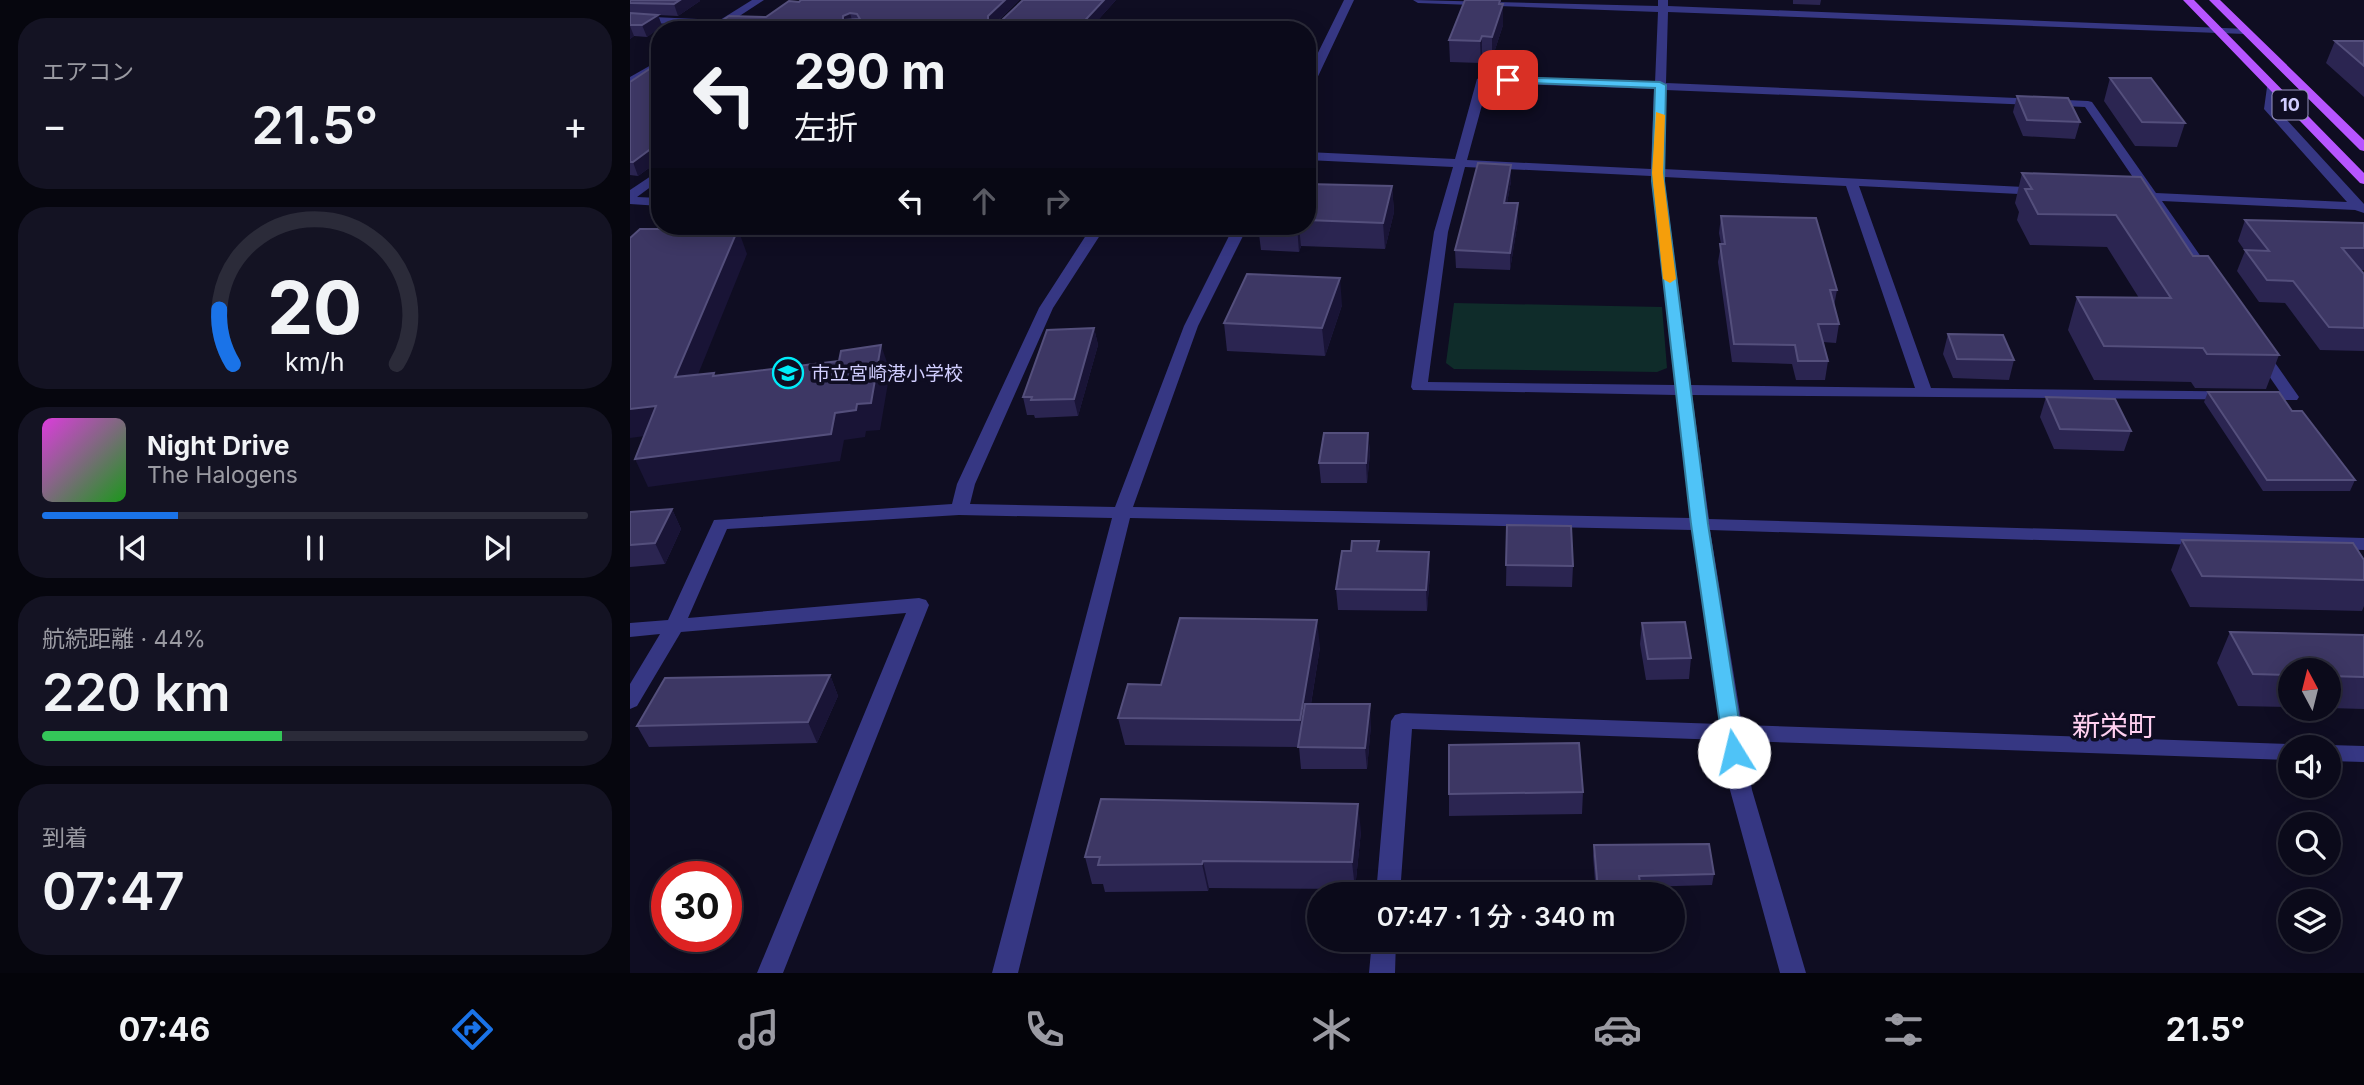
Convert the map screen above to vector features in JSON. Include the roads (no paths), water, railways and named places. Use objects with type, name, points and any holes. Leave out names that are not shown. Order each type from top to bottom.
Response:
[{"type":"main road","name":"10","points":[[2214,0],[2364,147]]},
{"type":"main road","name":"10","points":[[2188,1],[2364,180]]},
{"type":"street","points":[[726,21],[758,0]]},
{"type":"street","points":[[1316,69],[1349,0]]},
{"type":"street","points":[[1418,0],[1663,5],[2245,31]]},
{"type":"street","points":[[1663,5],[1657,173],[1700,524],[1741,790],[1793,973]]},
{"type":"street","points":[[630,19],[676,21]]},
{"type":"street","points":[[630,82],[651,69]]},
{"type":"street","points":[[1483,79],[1660,85],[2088,104],[2291,397],[1419,387],[1441,232],[1483,79]]},
{"type":"street","points":[[2273,88],[2270,108],[2361,210]]},
{"type":"street","points":[[1316,156],[2055,192]]},
{"type":"street","points":[[630,198],[651,181]]},
{"type":"street","points":[[1851,182],[1925,393]]},
{"type":"street","points":[[2123,195],[2361,210]]},
{"type":"street","points":[[630,198],[651,201]]},
{"type":"street","points":[[959,509],[966,484],[1046,308],[1093,235]]},
{"type":"street","points":[[1005,973],[1122,513],[1191,326],[1236,235]]},
{"type":"street","points":[[630,701],[675,626],[720,524],[959,509],[1700,524],[2364,544]]},
{"type":"street","points":[[630,630],[919,605],[770,973]]},
{"type":"street","points":[[1389,882],[1402,721],[2278,752]]},
{"type":"street","points":[[2341,753],[2364,754]]},
{"type":"street","points":[[1382,973],[1383,952]]},
{"type":"place","name":"市立宮崎港小学校","points":[[788,373]]},
{"type":"district","name":"新栄町","points":[[2114,726]]}]
